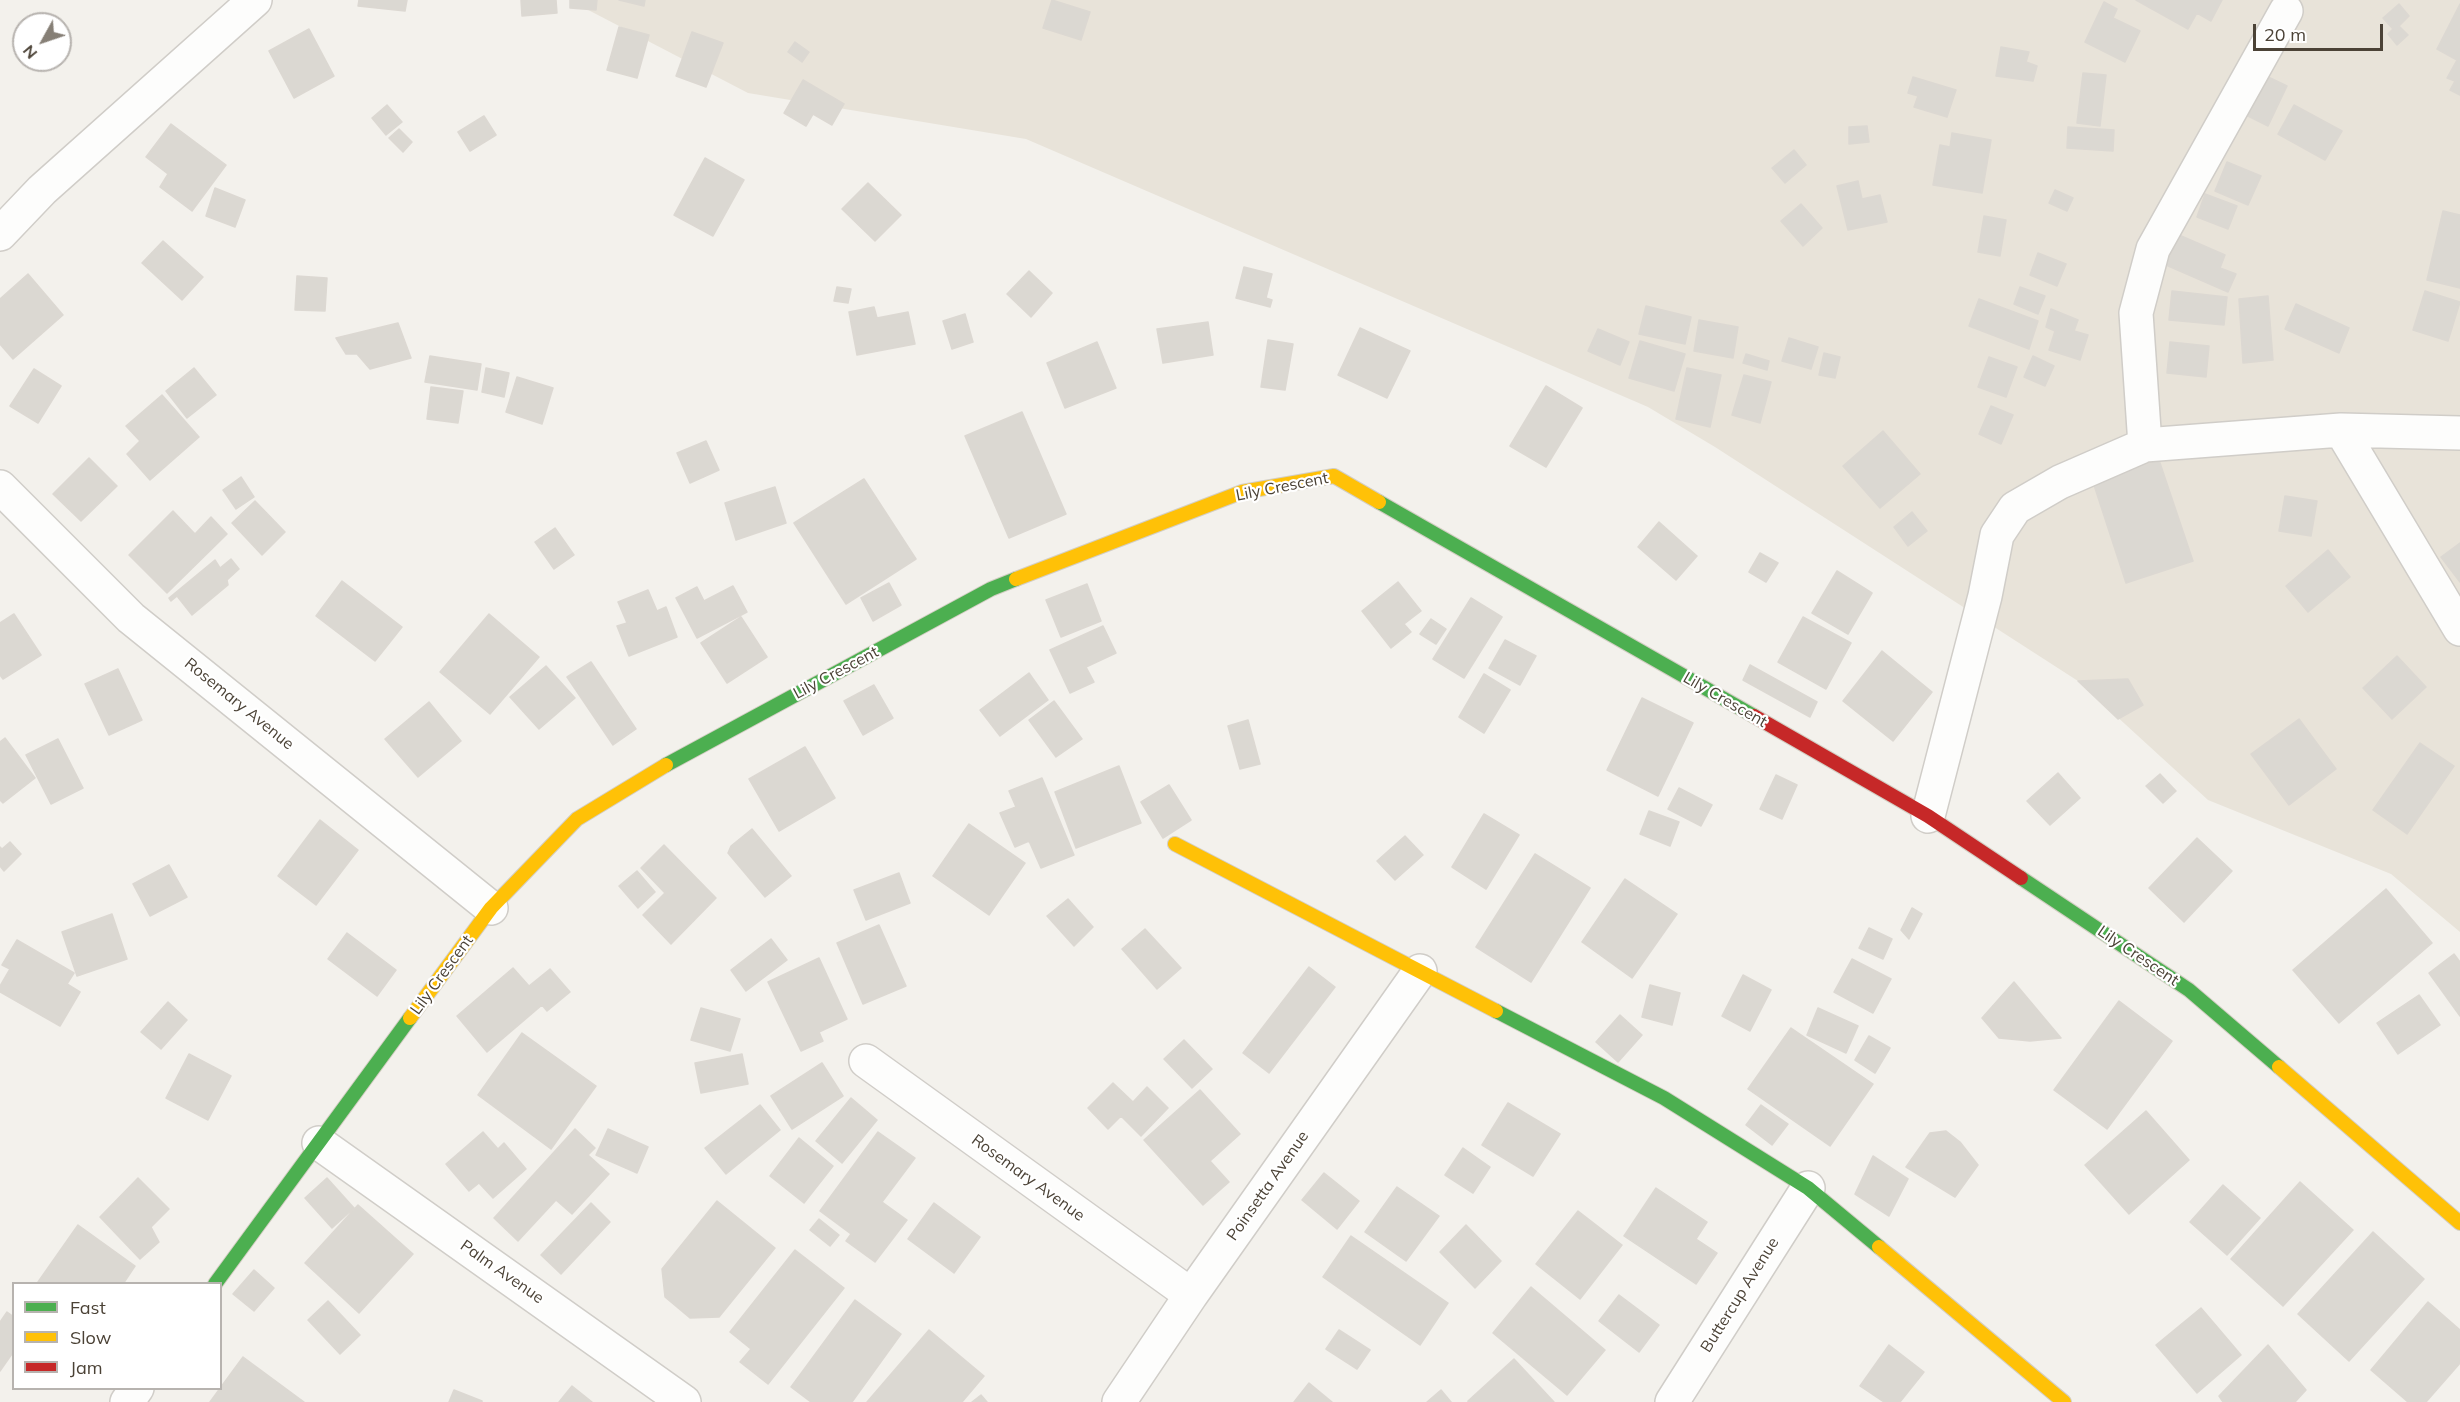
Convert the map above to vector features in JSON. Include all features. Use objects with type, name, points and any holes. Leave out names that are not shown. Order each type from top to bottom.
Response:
[{"type":"street","points":[[0,234],[42,190],[255,0]]},
{"type":"street","points":[[2145,445],[2136,313],[2153,249],[2286,11]]},
{"type":"street","points":[[2342,430],[2460,629]]},
{"type":"street","points":[[1928,816],[1985,596],[1996,535],[2015,508],[2060,482],[2145,445],[2342,430],[2460,433]]},
{"type":"street","name":"Lily Crescent","points":[[216,1282],[491,908],[577,819],[664,766],[991,589],[1242,492],[1334,476],[1928,816],[2189,990],[2460,1222]]},
{"type":"street","name":"Rosemary Avenue","points":[[0,487],[131,618],[491,908]]},
{"type":"street","points":[[1175,844],[1664,1098],[1808,1188],[2064,1402]]},
{"type":"street","name":"Poinsetta Avenue","points":[[1119,1402],[1191,1295],[1420,971]]},
{"type":"street","name":"Rosemary Avenue","points":[[866,1061],[1191,1295]]},
{"type":"street","name":"Palm Avenue","points":[[319,1143],[684,1402]]},
{"type":"street","name":"Buttercup Avenue","points":[[1672,1402],[1808,1188]]},
{"type":"street","points":[[127,1402],[136,1390]]},
{"type":"shaded area","points":[[569,0],[2460,0],[2460,932],[2391,874],[2208,800],[2078,681],[1715,447],[1648,407],[1026,139],[748,93]]},
{"type":"building","points":[[359,0],[407,0],[405,11],[358,6]]},
{"type":"building","points":[[521,0],[556,0],[557,13],[522,16]]},
{"type":"building","points":[[570,0],[597,0],[596,10],[570,8]]},
{"type":"building","points":[[619,0],[645,0],[644,6]]},
{"type":"building","points":[[1052,0],[1090,12],[1081,40],[1043,28]]},
{"type":"building","points":[[2136,0],[2222,0],[2211,21],[2197,13],[2188,29]]},
{"type":"building","points":[[2104,2],[2117,9],[2113,18],[2140,31],[2125,62],[2085,42]]},
{"type":"building","points":[[2399,4],[2409,16],[2399,26],[2408,35],[2397,45],[2388,34],[2393,29],[2383,18]]},
{"type":"building","points":[[2460,4],[2460,95],[2450,90],[2455,81],[2447,78],[2457,60],[2437,49]]},
{"type":"building","points":[[619,27],[649,35],[637,78],[607,70]]},
{"type":"building","points":[[309,29],[334,76],[294,98],[269,51]]},
{"type":"building","points":[[692,32],[723,43],[706,87],[676,76]]},
{"type":"building","points":[[795,42],[809,52],[802,62],[788,52]]},
{"type":"building","points":[[2001,47],[2029,52],[2026,62],[2037,66],[2033,81],[1996,76]]},
{"type":"building","points":[[2083,73],[2106,75],[2100,126],[2077,123]]},
{"type":"building","points":[[2264,75],[2287,86],[2268,126],[2246,115]]},
{"type":"building","points":[[1913,77],[1956,90],[1947,117],[1914,107],[1918,96],[1908,93]]},
{"type":"building","points":[[803,80],[844,104],[832,125],[813,114],[806,126],[784,113]]},
{"type":"building","points":[[387,105],[402,122],[386,135],[372,118]]},
{"type":"building","points":[[2294,105],[2342,131],[2325,160],[2278,134]]},
{"type":"building","points":[[484,116],[496,135],[470,151],[458,132]]},
{"type":"building","points":[[171,124],[226,165],[192,211],[160,187],[168,174],[146,157]]},
{"type":"building","points":[[1867,126],[1869,142],[1849,144],[1849,127]]},
{"type":"building","points":[[2068,127],[2114,130],[2113,151],[2067,148]]},
{"type":"building","points":[[399,129],[412,142],[403,152],[389,138]]},
{"type":"building","points":[[1952,133],[1991,140],[1982,193],[1933,185],[1940,145],[1950,147]]},
{"type":"building","points":[[1794,150],[1806,165],[1785,183],[1772,168]]},
{"type":"building","points":[[705,158],[744,180],[713,236],[674,215]]},
{"type":"building","points":[[2227,162],[2261,176],[2248,205],[2215,191]]},
{"type":"building","points":[[1858,181],[1862,199],[1880,195],[1887,222],[1848,230],[1837,186]]},
{"type":"building","points":[[868,183],[901,215],[875,241],[842,209]]},
{"type":"building","points":[[215,188],[245,200],[235,227],[206,216]]},
{"type":"building","points":[[2055,190],[2073,198],[2067,211],[2049,203]]},
{"type":"building","points":[[2205,194],[2237,206],[2228,229],[2197,217]]},
{"type":"building","points":[[1801,204],[1822,228],[1803,246],[1781,221]]},
{"type":"building","points":[[2443,211],[2460,215],[2460,288],[2427,280]]},
{"type":"building","points":[[1984,216],[2006,220],[2000,256],[1978,252]]},
{"type":"building","points":[[2179,235],[2225,255],[2220,268],[2236,274],[2228,292],[2166,265]]},
{"type":"building","points":[[163,241],[203,277],[182,300],[142,263]]},
{"type":"building","points":[[2038,253],[2066,264],[2057,286],[2030,275]]},
{"type":"building","points":[[1244,267],[1272,274],[1266,298],[1272,300],[1270,307],[1236,298]]},
{"type":"building","points":[[1029,271],[1052,293],[1031,317],[1007,294]]},
{"type":"building","points":[[28,274],[63,315],[13,359],[0,344],[0,299]]},
{"type":"building","points":[[297,276],[327,278],[325,311],[295,310]]},
{"type":"building","points":[[837,287],[851,289],[848,303],[834,301]]},
{"type":"building","points":[[2020,287],[2045,296],[2038,314],[2014,304]]},
{"type":"building","points":[[2172,291],[2227,297],[2224,325],[2169,320]]},
{"type":"building","points":[[2425,291],[2460,302],[2448,341],[2413,330]]},
{"type":"building","points":[[2268,296],[2273,360],[2243,363],[2239,299]]},
{"type":"building","points":[[1979,299],[2038,321],[2029,349],[1969,326]]},
{"type":"building","points":[[2296,304],[2349,328],[2339,353],[2285,329]]},
{"type":"building","points":[[1646,306],[1691,317],[1685,344],[1639,334]]},
{"type":"building","points":[[874,307],[877,318],[908,312],[915,344],[857,355],[849,312]]},
{"type":"building","points":[[2051,309],[2078,320],[2074,331],[2088,335],[2080,360],[2049,350],[2055,331],[2046,327]]},
{"type":"building","points":[[965,314],[973,342],[952,349],[943,321]]},
{"type":"building","points":[[1699,320],[1738,327],[1733,358],[1694,351]]},
{"type":"building","points":[[1208,322],[1213,355],[1163,363],[1157,329]]},
{"type":"building","points":[[398,323],[411,358],[370,369],[357,354],[346,354],[336,338]]},
{"type":"building","points":[[1360,328],[1410,351],[1387,398],[1338,375]]},
{"type":"building","points":[[1598,329],[1629,342],[1620,365],[1588,351]]},
{"type":"building","points":[[1789,338],[1818,347],[1811,369],[1782,361]]},
{"type":"building","points":[[1268,340],[1293,344],[1285,390],[1261,387]]},
{"type":"building","points":[[1640,341],[1685,354],[1674,391],[1629,378]]},
{"type":"building","points":[[1097,342],[1116,388],[1065,408],[1047,363]]},
{"type":"building","points":[[2170,342],[2209,346],[2206,377],[2167,373]]},
{"type":"building","points":[[1824,353],[1840,357],[1835,378],[1819,375]]},
{"type":"building","points":[[1746,354],[1769,361],[1767,370],[1743,363]]},
{"type":"building","points":[[430,356],[481,364],[477,390],[425,382]]},
{"type":"building","points":[[2033,356],[2054,366],[2045,386],[2024,377]]},
{"type":"building","points":[[1989,357],[2017,367],[2006,397],[1978,387]]},
{"type":"building","points":[[194,368],[216,395],[187,418],[166,391]]},
{"type":"building","points":[[486,368],[509,373],[504,397],[482,392]]},
{"type":"building","points":[[1687,368],[1721,375],[1710,427],[1676,419]]},
{"type":"building","points":[[34,369],[61,386],[38,423],[10,406]]},
{"type":"building","points":[[1744,375],[1771,382],[1760,423],[1732,415]]},
{"type":"building","points":[[517,377],[553,388],[542,424],[506,412]]},
{"type":"building","points":[[1546,386],[1582,408],[1546,467],[1510,446]]},
{"type":"building","points":[[431,387],[463,391],[458,423],[427,419]]},
{"type":"building","points":[[162,395],[199,437],[150,480],[127,454],[140,441],[126,426]]},
{"type":"building","points":[[1991,406],[2013,415],[2001,444],[1979,434]]},
{"type":"building","points":[[1022,412],[1066,514],[1009,538],[965,436]]},
{"type":"building","points":[[1883,431],[1920,474],[1880,508],[1843,466]]},
{"type":"building","points":[[706,441],[719,470],[690,483],[677,453]]},
{"type":"building","points":[[89,458],[117,486],[81,521],[53,494]]},
{"type":"building","points":[[2159,460],[2193,561],[2126,583],[2093,482]]},
{"type":"building","points":[[241,477],[254,497],[236,509],[223,490]]},
{"type":"building","points":[[864,479],[916,559],[846,604],[794,523]]},
{"type":"building","points":[[775,487],[786,523],[736,540],[725,503]]},
{"type":"building","points":[[2285,496],[2317,501],[2311,536],[2279,531]]},
{"type":"building","points":[[255,501],[285,532],[262,555],[232,523]]},
{"type":"building","points":[[173,511],[195,534],[211,517],[227,534],[167,593],[129,555]]},
{"type":"building","points":[[1912,512],[1927,531],[1908,546],[1894,527]]},
{"type":"building","points":[[1659,522],[1697,556],[1676,580],[1638,547]]},
{"type":"building","points":[[555,528],[574,555],[554,569],[535,542]]},
{"type":"building","points":[[2460,543],[2460,582],[2441,557]]},
{"type":"building","points":[[2328,550],[2350,577],[2308,612],[2286,586]]},
{"type":"building","points":[[1760,553],[1778,563],[1766,582],[1749,572]]},
{"type":"building","points":[[231,559],[239,569],[227,580],[228,585],[192,615],[177,596],[171,601],[169,598],[215,560],[220,568]]},
{"type":"building","points":[[1837,571],[1872,593],[1848,634],[1812,613]]},
{"type":"building","points":[[342,581],[402,627],[375,661],[316,616]]},
{"type":"building","points":[[1398,582],[1421,611],[1404,624],[1411,632],[1391,648],[1362,611]]},
{"type":"building","points":[[889,583],[901,605],[873,621],[861,598]]},
{"type":"building","points":[[1087,584],[1101,621],[1061,637],[1046,600]]},
{"type":"building","points":[[733,586],[747,612],[697,638],[676,598],[697,587],[704,601]]},
{"type":"building","points":[[648,590],[657,611],[666,607],[677,637],[629,656],[617,626],[627,623],[618,602]]},
{"type":"building","points":[[1471,598],[1502,617],[1464,678],[1433,659]]},
{"type":"building","points":[[14,614],[41,655],[3,679],[0,675],[0,623]]},
{"type":"building","points":[[489,614],[539,657],[490,714],[440,672]]},
{"type":"building","points":[[741,617],[767,657],[727,683],[701,643]]},
{"type":"building","points":[[1803,617],[1851,643],[1826,689],[1778,662]]},
{"type":"building","points":[[1431,619],[1446,629],[1436,644],[1420,634]]},
{"type":"building","points":[[1103,626],[1116,653],[1086,667],[1094,682],[1070,693],[1050,650]]},
{"type":"building","points":[[1505,640],[1536,656],[1520,685],[1489,668]]},
{"type":"building","points":[[1882,651],[1932,692],[1893,741],[1843,701]]},
{"type":"building","points":[[2397,656],[2426,687],[2392,719],[2363,688]]},
{"type":"building","points":[[591,662],[636,729],[613,745],[567,677]]},
{"type":"building","points":[[1750,665],[1817,702],[1810,717],[1743,680]]},
{"type":"building","points":[[546,666],[575,698],[539,729],[510,697]]},
{"type":"building","points":[[118,669],[142,720],[109,735],[85,684]]},
{"type":"building","points":[[1029,673],[1048,700],[1000,736],[980,710]]},
{"type":"building","points":[[1484,674],[1510,690],[1484,733],[1459,717]]},
{"type":"building","points":[[2128,679],[2143,705],[2118,719],[2078,681]]},
{"type":"building","points":[[874,685],[893,718],[863,735],[844,701]]},
{"type":"building","points":[[1642,698],[1693,723],[1658,796],[1607,770]]},
{"type":"building","points":[[1054,701],[1082,739],[1056,757],[1029,720]]},
{"type":"building","points":[[429,702],[461,741],[418,777],[385,739]]},
{"type":"building","points":[[2299,719],[2336,769],[2289,805],[2251,754]]},
{"type":"building","points":[[1248,720],[1260,764],[1240,769],[1228,726]]},
{"type":"building","points":[[5,738],[35,778],[3,803],[0,800],[0,742]]},
{"type":"building","points":[[58,739],[83,788],[51,804],[26,755]]},
{"type":"building","points":[[2420,743],[2454,766],[2407,834],[2373,810]]},
{"type":"building","points":[[805,747],[835,798],[779,831],[749,779]]},
{"type":"building","points":[[1119,766],[1141,823],[1076,848],[1055,792]]},
{"type":"building","points":[[2058,773],[2080,798],[2050,825],[2027,801]]},
{"type":"building","points":[[2160,774],[2176,791],[2163,803],[2146,786]]},
{"type":"building","points":[[1776,775],[1797,785],[1782,819],[1760,809]]},
{"type":"building","points":[[1042,778],[1074,855],[1041,868],[1029,841],[1015,847],[1000,813],[1016,807],[1009,791]]},
{"type":"building","points":[[1169,785],[1191,820],[1163,838],[1141,802]]},
{"type":"building","points":[[1679,788],[1712,805],[1701,826],[1668,809]]},
{"type":"building","points":[[1649,811],[1679,822],[1670,846],[1640,834]]},
{"type":"building","points":[[1484,814],[1519,835],[1486,889],[1452,867]]},
{"type":"building","points":[[320,820],[358,850],[316,905],[278,876]]},
{"type":"building","points":[[969,824],[1025,863],[989,915],[933,876]]},
{"type":"building","points":[[752,829],[791,876],[765,897],[728,853],[731,846]]},
{"type":"building","points":[[1405,836],[1423,855],[1395,880],[1377,861]]},
{"type":"building","points":[[2197,838],[2232,871],[2184,922],[2149,888]]},
{"type":"building","points":[[10,842],[21,854],[4,871],[0,866],[0,847],[2,849]]},
{"type":"building","points":[[664,845],[716,898],[671,944],[643,915],[665,893],[641,868]]},
{"type":"building","points":[[1535,854],[1590,888],[1531,982],[1476,947]]},
{"type":"building","points":[[169,865],[187,897],[150,916],[133,884]]},
{"type":"building","points":[[637,871],[655,892],[638,908],[619,886]]},
{"type":"building","points":[[899,873],[910,903],[866,920],[854,890]]},
{"type":"building","points":[[1625,879],[1677,914],[1632,978],[1582,942]]},
{"type":"building","points":[[2386,889],[2432,943],[2339,1023],[2293,970]]},
{"type":"building","points":[[1068,899],[1093,927],[1074,946],[1047,916]]},
{"type":"building","points":[[1912,908],[1922,914],[1909,939],[1901,930]]},
{"type":"building","points":[[112,914],[127,959],[77,976],[62,932]]},
{"type":"building","points":[[879,925],[906,986],[863,1004],[837,943]]},
{"type":"building","points":[[1869,928],[1892,939],[1883,959],[1859,948]]},
{"type":"building","points":[[1145,929],[1181,968],[1157,989],[1122,949]]},
{"type":"building","points":[[347,933],[396,970],[377,996],[328,959]]},
{"type":"building","points":[[771,939],[787,960],[746,991],[731,970]]},
{"type":"building","points":[[17,940],[74,973],[67,984],[80,992],[60,1026],[0,992],[0,986],[10,969],[2,965]]},
{"type":"building","points":[[2454,954],[2460,962],[2460,1016],[2429,973]]},
{"type":"building","points":[[819,958],[847,1019],[819,1032],[823,1041],[801,1051],[768,982]]},
{"type":"building","points":[[1852,959],[1891,979],[1873,1013],[1834,992]]},
{"type":"building","points":[[1309,967],[1335,987],[1269,1073],[1243,1053]]},
{"type":"building","points":[[513,968],[529,986],[550,969],[570,992],[547,1011],[542,1005],[487,1052],[457,1016]]},
{"type":"building","points":[[1743,975],[1771,990],[1750,1031],[1722,1016]]},
{"type":"building","points":[[2014,982],[2061,1038],[2030,1041],[1999,1038],[1982,1018]]},
{"type":"building","points":[[1650,985],[1680,993],[1672,1025],[1642,1017]]},
{"type":"building","points":[[2419,995],[2440,1025],[2398,1054],[2377,1023]]},
{"type":"building","points":[[2119,1001],[2172,1041],[2107,1129],[2054,1090]]},
{"type":"building","points":[[168,1002],[187,1020],[161,1049],[141,1032]]},
{"type":"building","points":[[701,1008],[740,1019],[730,1051],[691,1040]]},
{"type":"building","points":[[1818,1008],[1858,1026],[1846,1053],[1807,1035]]},
{"type":"building","points":[[1620,1015],[1642,1035],[1618,1062],[1596,1042]]},
{"type":"building","points":[[1791,1028],[1873,1084],[1830,1146],[1748,1089]]},
{"type":"building","points":[[522,1033],[596,1086],[551,1149],[478,1095]]},
{"type":"building","points":[[1869,1036],[1890,1048],[1875,1073],[1855,1060]]},
{"type":"building","points":[[1184,1040],[1212,1069],[1192,1088],[1164,1059]]},
{"type":"building","points":[[189,1054],[231,1076],[208,1120],[166,1098]]},
{"type":"building","points":[[742,1054],[748,1084],[701,1093],[695,1063]]},
{"type":"building","points":[[822,1063],[843,1096],[792,1129],[771,1096]]},
{"type":"building","points":[[1113,1083],[1133,1102],[1147,1087],[1168,1108],[1141,1136],[1121,1116],[1108,1129],[1088,1108]]},
{"type":"building","points":[[1200,1090],[1240,1134],[1210,1161],[1229,1182],[1203,1205],[1144,1140]]},
{"type":"building","points":[[851,1098],[877,1120],[842,1163],[816,1141]]},
{"type":"building","points":[[1508,1103],[1560,1134],[1533,1176],[1482,1145]]},
{"type":"building","points":[[760,1105],[780,1130],[726,1174],[705,1148]]},
{"type":"building","points":[[1761,1105],[1788,1124],[1772,1145],[1746,1125]]},
{"type":"building","points":[[2146,1111],[2189,1160],[2129,1214],[2085,1165]]},
{"type":"building","points":[[575,1129],[595,1148],[588,1155],[609,1174],[572,1214],[556,1200],[518,1241],[494,1218]]},
{"type":"building","points":[[608,1129],[648,1147],[637,1173],[596,1155]]},
{"type":"building","points":[[1946,1131],[1960,1142],[1978,1165],[1955,1197],[1906,1167],[1930,1133]]},
{"type":"building","points":[[483,1132],[498,1149],[504,1143],[526,1169],[493,1198],[479,1183],[469,1191],[446,1164]]},
{"type":"building","points":[[878,1132],[915,1158],[882,1202],[907,1220],[875,1262],[846,1241],[851,1234],[820,1211]]},
{"type":"building","points":[[799,1138],[833,1166],[804,1203],[770,1176]]},
{"type":"building","points":[[1463,1148],[1490,1167],[1473,1193],[1445,1175]]},
{"type":"building","points":[[1873,1156],[1908,1179],[1889,1216],[1855,1194]]},
{"type":"building","points":[[1324,1173],[1359,1201],[1337,1229],[1302,1200]]},
{"type":"building","points":[[138,1178],[169,1209],[151,1227],[159,1242],[140,1259],[100,1217]]},
{"type":"building","points":[[327,1178],[354,1208],[332,1228],[305,1198]]},
{"type":"building","points":[[2300,1182],[2353,1230],[2283,1306],[2231,1259]]},
{"type":"building","points":[[2223,1185],[2260,1218],[2227,1255],[2190,1222]]},
{"type":"building","points":[[1397,1187],[1439,1216],[1406,1261],[1365,1232]]},
{"type":"building","points":[[1656,1188],[1707,1222],[1696,1239],[1717,1253],[1696,1284],[1624,1236]]},
{"type":"building","points":[[717,1201],[775,1248],[719,1317],[690,1318],[665,1297],[662,1269]]},
{"type":"building","points":[[591,1203],[610,1222],[561,1274],[541,1255]]},
{"type":"building","points":[[934,1203],[980,1237],[954,1273],[908,1239]]},
{"type":"building","points":[[358,1205],[413,1254],[359,1313],[305,1263]]},
{"type":"building","points":[[1578,1211],[1622,1245],[1580,1299],[1536,1264]]},
{"type":"building","points":[[819,1219],[839,1235],[830,1246],[810,1230]]},
{"type":"building","points":[[78,1225],[135,1266],[124,1282],[38,1282]]},
{"type":"building","points":[[1466,1225],[1501,1261],[1475,1288],[1440,1252]]},
{"type":"building","points":[[2373,1232],[2424,1279],[2349,1361],[2298,1314]]},
{"type":"building","points":[[1351,1236],[1448,1303],[1420,1345],[1323,1277]]},
{"type":"building","points":[[795,1250],[844,1288],[768,1384],[740,1362],[751,1349],[730,1332]]},
{"type":"building","points":[[254,1270],[274,1288],[254,1311],[233,1294]]},
{"type":"building","points":[[1531,1287],[1605,1350],[1567,1395],[1493,1333]]},
{"type":"building","points":[[1619,1295],[1659,1325],[1639,1352],[1599,1321]]},
{"type":"building","points":[[855,1300],[901,1334],[852,1402],[811,1402],[791,1387]]},
{"type":"building","points":[[328,1301],[360,1335],[340,1354],[308,1320]]},
{"type":"building","points":[[2428,1302],[2460,1330],[2460,1363],[2426,1402],[2408,1402],[2371,1370]]},
{"type":"building","points":[[2201,1308],[2241,1355],[2197,1393],[2156,1345]]},
{"type":"building","points":[[7,1312],[12,1316],[12,1354],[0,1371],[0,1322]]},
{"type":"building","points":[[929,1330],[984,1376],[962,1402],[867,1402]]},
{"type":"building","points":[[1339,1330],[1370,1350],[1357,1369],[1326,1349]]},
{"type":"building","points":[[1889,1345],[1924,1372],[1900,1402],[1884,1402],[1860,1386]]},
{"type":"building","points":[[2268,1345],[2306,1390],[2295,1402],[2223,1402],[2219,1396]]},
{"type":"building","points":[[243,1357],[304,1402],[210,1402],[219,1390],[222,1390],[222,1386]]},
{"type":"building","points":[[1514,1359],[1554,1402],[1468,1402],[1468,1401]]},
{"type":"building","points":[[1309,1383],[1332,1402],[1294,1402]]},
{"type":"building","points":[[572,1386],[592,1402],[559,1402]]},
{"type":"building","points":[[454,1390],[482,1401],[482,1402],[449,1402]]},
{"type":"building","points":[[1441,1390],[1451,1402],[1427,1402]]},
{"type":"building","points":[[981,1395],[987,1402],[972,1402]]},
{"type":"traffic: fast","points":[[1379,502],[1754,716]]},
{"type":"traffic: fast","points":[[666,765],[991,589],[1016,579]]},
{"type":"traffic: fast","points":[[2021,878],[2189,990],[2279,1067]]},
{"type":"traffic: fast","points":[[1496,1011],[1664,1098],[1808,1188],[1879,1247]]},
{"type":"traffic: fast","points":[[216,1282],[410,1018]]},
{"type":"traffic: slow","points":[[1016,579],[1242,492],[1334,476],[1379,502]]},
{"type":"traffic: slow","points":[[410,1018],[491,908],[577,819],[666,765]]},
{"type":"traffic: slow","points":[[1175,844],[1496,1011]]},
{"type":"traffic: slow","points":[[2279,1067],[2460,1223]]},
{"type":"traffic: slow","points":[[1879,1247],[2064,1402]]},
{"type":"traffic: jam","points":[[1754,716],[1928,816],[2021,878]]}]
